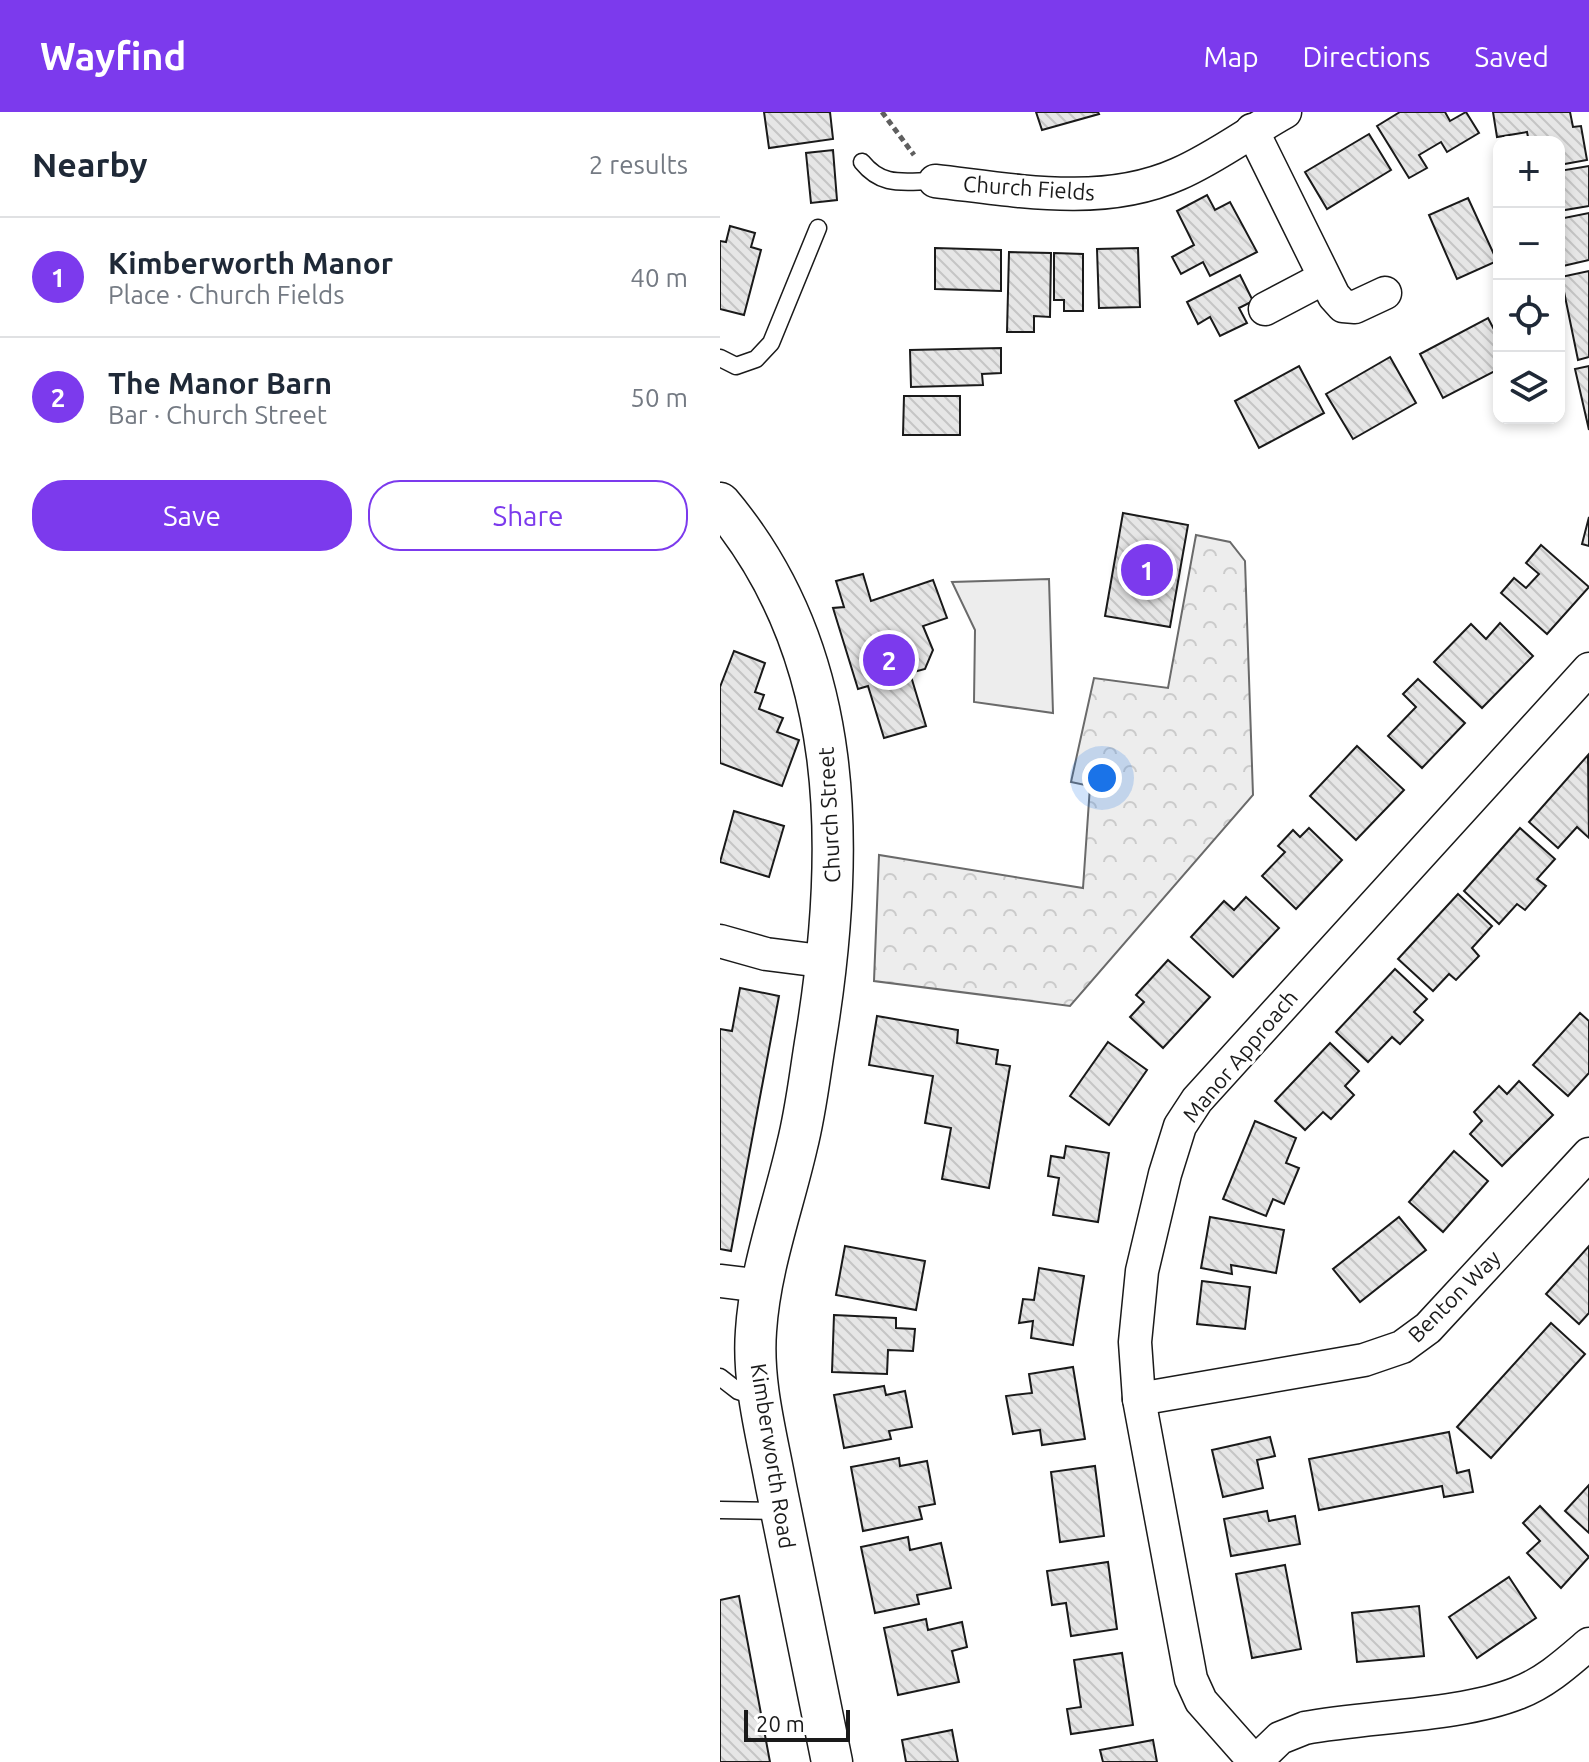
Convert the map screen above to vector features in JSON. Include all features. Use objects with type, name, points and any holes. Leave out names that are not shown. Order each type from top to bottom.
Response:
[{"type":"street","name":"Church Fields","points":[[935,181],[1045,193],[1107,193],[1179,174],[1285,112]]},
{"type":"street","points":[[1252,130],[1324,278],[1343,306],[1355,307],[1385,293]]},
{"type":"street","points":[[1265,309],[1324,278]]},
{"type":"street","name":"Church Street","points":[[720,503],[776,582],[801,640],[821,708],[832,780],[836,853],[829,962]]},
{"type":"street","name":"Manor Approach","points":[[1255,1762],[1201,1701],[1191,1679],[1139,1399],[1135,1342],[1142,1271],[1180,1126],[1220,1073],[1589,669]]},
{"type":"street","points":[[720,941],[766,954],[829,962]]},
{"type":"street","name":"Kimberworth Road","points":[[829,962],[798,1144],[762,1286],[756,1332],[760,1399],[832,1762]]},
{"type":"street","name":"Benton Way","points":[[1139,1399],[1364,1360],[1402,1347],[1437,1319],[1589,1154]]},
{"type":"street","points":[[720,1281],[762,1286]]},
{"type":"street","points":[[1255,1762],[1280,1738],[1305,1728],[1475,1705],[1520,1693],[1557,1671],[1589,1644]]},
{"type":"lane","points":[[862,162],[874,176],[889,181],[935,181]]},
{"type":"lane","points":[[720,358],[736,366],[756,359],[771,343],[818,228]]},
{"type":"lane","points":[[720,1377],[738,1391],[760,1399]]},
{"type":"lane","points":[[720,1510],[781,1511]]},
{"type":"path","points":[[882,112],[935,181]]},
{"type":"green space","points":[[1196,535],[1230,542],[1245,561],[1253,795],[1070,1006],[874,981],[879,855],[1083,888],[1090,786],[1071,782],[1094,678],[1168,688]]},
{"type":"shaded area","points":[[1049,579],[1053,713],[974,702],[975,630],[952,582]]},
{"type":"building","points":[[764,112],[830,112],[833,139],[769,148]]},
{"type":"building","points":[[1036,112],[1098,112],[1099,114],[1042,130]]},
{"type":"building","points":[[1400,112],[1445,112],[1450,121],[1466,112],[1479,133],[1447,152],[1441,142],[1419,155],[1427,168],[1409,178],[1377,126]]},
{"type":"building","points":[[1493,112],[1570,112],[1573,127],[1581,126],[1587,160],[1565,164],[1565,136],[1528,136],[1527,132],[1497,136]]},
{"type":"building","points":[[1369,134],[1391,170],[1327,209],[1305,172]]},
{"type":"building","points":[[833,150],[837,200],[811,203],[806,153]]},
{"type":"building","points":[[1589,166],[1589,206],[1565,210],[1565,170]]},
{"type":"building","points":[[1207,195],[1215,210],[1230,202],[1257,252],[1210,276],[1203,262],[1181,274],[1172,257],[1194,245],[1177,211]]},
{"type":"building","points":[[1468,198],[1493,252],[1493,263],[1457,279],[1429,215]]},
{"type":"building","points":[[1589,213],[1589,260],[1565,266],[1565,218]]},
{"type":"building","points":[[730,226],[755,233],[751,247],[761,250],[744,315],[720,309],[720,241],[726,242]]},
{"type":"building","points":[[935,248],[1001,250],[1001,291],[935,289]]},
{"type":"building","points":[[1138,248],[1140,307],[1099,308],[1097,249]]},
{"type":"building","points":[[1009,252],[1051,253],[1050,317],[1034,316],[1034,332],[1007,332]]},
{"type":"building","points":[[1054,253],[1083,254],[1083,311],[1064,311],[1064,300],[1054,300]]},
{"type":"building","points":[[1589,271],[1589,357],[1578,360],[1565,297],[1565,276]]},
{"type":"building","points":[[1240,275],[1253,301],[1239,308],[1247,323],[1220,336],[1210,317],[1198,324],[1187,302]]},
{"type":"building","points":[[1488,318],[1493,328],[1493,372],[1443,398],[1420,354]]},
{"type":"building","points":[[1001,348],[1001,373],[982,374],[983,385],[911,387],[910,350]]},
{"type":"building","points":[[1390,357],[1416,403],[1353,439],[1326,394]]},
{"type":"building","points":[[1299,366],[1324,413],[1259,448],[1235,401]]},
{"type":"building","points":[[1589,366],[1589,430],[1575,369]]},
{"type":"building","points":[[904,396],[960,396],[960,435],[903,435]]},
{"type":"building","points":[[1123,513],[1188,525],[1170,627],[1105,616]]},
{"type":"building","points":[[1589,517],[1589,546],[1582,544]]},
{"type":"building","points":[[1541,545],[1589,587],[1547,634],[1501,593],[1514,578],[1526,588],[1539,574],[1526,563]]},
{"type":"building","points":[[863,574],[871,601],[933,580],[947,618],[923,626],[933,650],[925,669],[910,673],[926,726],[884,738],[868,686],[858,689],[833,608],[844,607],[836,581]]},
{"type":"building","points":[[1500,623],[1533,656],[1482,708],[1434,662],[1471,624],[1486,639]]},
{"type":"building","points":[[734,651],[765,663],[755,692],[764,695],[759,709],[783,718],[777,732],[799,740],[782,786],[720,763],[720,687]]},
{"type":"building","points":[[1418,679],[1465,723],[1422,768],[1388,736],[1416,707],[1403,694]]},
{"type":"building","points":[[1357,746],[1404,790],[1356,840],[1310,796]]},
{"type":"building","points":[[1588,755],[1589,838],[1577,827],[1558,848],[1529,822]]},
{"type":"building","points":[[734,811],[784,826],[769,877],[720,862]]},
{"type":"building","points":[[1309,828],[1342,860],[1296,909],[1262,876],[1285,852],[1278,846],[1293,830],[1300,837]]},
{"type":"building","points":[[1520,828],[1555,859],[1537,879],[1546,886],[1525,910],[1517,904],[1499,924],[1464,891]]},
{"type":"building","points":[[1458,894],[1492,926],[1472,948],[1479,956],[1456,980],[1449,974],[1433,991],[1398,959]]},
{"type":"building","points":[[1246,897],[1279,928],[1233,977],[1191,937],[1224,901],[1234,910]]},
{"type":"building","points":[[1168,960],[1210,997],[1163,1048],[1130,1017],[1144,1002],[1136,995]]},
{"type":"building","points":[[1395,969],[1427,999],[1414,1012],[1423,1020],[1400,1044],[1392,1037],[1368,1062],[1336,1032]]},
{"type":"building","points":[[740,988],[779,996],[731,1251],[720,1249],[720,1029],[732,1031]]},
{"type":"building","points":[[1580,1013],[1589,1021],[1589,1073],[1568,1096],[1533,1065]]},
{"type":"building","points":[[877,1016],[958,1030],[957,1043],[998,1050],[996,1064],[1010,1066],[989,1188],[942,1179],[951,1128],[925,1123],[933,1076],[869,1065]]},
{"type":"building","points":[[1108,1042],[1147,1070],[1109,1125],[1070,1096]]},
{"type":"building","points":[[1330,1043],[1359,1071],[1345,1086],[1354,1095],[1331,1119],[1323,1112],[1305,1130],[1275,1101]]},
{"type":"building","points":[[1519,1081],[1553,1115],[1502,1166],[1470,1134],[1482,1121],[1474,1112],[1499,1086],[1507,1094]]},
{"type":"building","points":[[1255,1121],[1296,1138],[1286,1163],[1299,1168],[1284,1204],[1273,1199],[1266,1216],[1223,1199]]},
{"type":"building","points":[[1066,1146],[1109,1153],[1098,1222],[1053,1215],[1059,1178],[1048,1176],[1051,1156],[1064,1158]]},
{"type":"building","points":[[1454,1151],[1488,1181],[1443,1232],[1409,1202]]},
{"type":"building","points":[[1210,1217],[1284,1230],[1276,1273],[1231,1265],[1232,1274],[1201,1268]]},
{"type":"building","points":[[1399,1217],[1426,1250],[1360,1302],[1333,1269]]},
{"type":"building","points":[[845,1246],[925,1261],[916,1310],[836,1295]]},
{"type":"building","points":[[1589,1246],[1589,1313],[1579,1324],[1546,1294]]},
{"type":"building","points":[[1039,1268],[1084,1276],[1073,1345],[1031,1338],[1033,1321],[1019,1323],[1023,1299],[1034,1300]]},
{"type":"building","points":[[1202,1281],[1250,1287],[1245,1329],[1197,1324]]},
{"type":"building","points":[[834,1315],[896,1318],[896,1328],[915,1329],[913,1351],[888,1350],[887,1374],[832,1372]]},
{"type":"building","points":[[1551,1323],[1585,1354],[1491,1458],[1457,1427]]},
{"type":"building","points":[[1073,1367],[1085,1439],[1042,1445],[1040,1430],[1013,1434],[1006,1396],[1032,1393],[1029,1374]]},
{"type":"building","points":[[884,1386],[886,1395],[905,1391],[912,1427],[889,1431],[891,1439],[844,1448],[834,1395]]},
{"type":"building","points":[[1449,1432],[1457,1473],[1469,1470],[1473,1492],[1444,1497],[1442,1486],[1319,1510],[1309,1459]]},
{"type":"building","points":[[1270,1437],[1275,1456],[1257,1460],[1263,1488],[1223,1497],[1212,1450]]},
{"type":"building","points":[[899,1458],[900,1466],[927,1461],[935,1504],[919,1507],[922,1519],[863,1531],[851,1467]]},
{"type":"building","points":[[1095,1466],[1104,1536],[1060,1542],[1051,1472]]},
{"type":"building","points":[[1589,1485],[1589,1533],[1565,1511]]},
{"type":"building","points":[[1540,1506],[1589,1557],[1561,1588],[1527,1553],[1540,1541],[1523,1523]]},
{"type":"building","points":[[1267,1511],[1269,1521],[1295,1516],[1300,1544],[1231,1556],[1224,1519]]},
{"type":"building","points":[[908,1537],[910,1550],[941,1543],[951,1588],[917,1595],[919,1604],[875,1613],[861,1547]]},
{"type":"building","points":[[1108,1562],[1117,1629],[1071,1636],[1066,1603],[1052,1605],[1047,1571]]},
{"type":"building","points":[[1285,1565],[1301,1649],[1252,1658],[1236,1574]]},
{"type":"building","points":[[1509,1577],[1536,1618],[1477,1658],[1449,1617]]},
{"type":"building","points":[[739,1596],[770,1762],[720,1762],[720,1600]]},
{"type":"building","points":[[1419,1606],[1424,1656],[1357,1662],[1352,1613]]},
{"type":"building","points":[[926,1619],[928,1630],[962,1622],[967,1647],[952,1651],[959,1682],[898,1695],[884,1628]]},
{"type":"building","points":[[1122,1653],[1133,1725],[1071,1734],[1067,1709],[1081,1707],[1074,1660]]},
{"type":"building","points":[[952,1730],[958,1762],[906,1762],[902,1740]]},
{"type":"building","points":[[1153,1740],[1157,1762],[1103,1762],[1100,1750]]},
{"type":"place","name":"Kimberworth Manor","points":[[1147,570]]},
{"type":"place","name":"The Manor Barn","points":[[889,660]]}]
